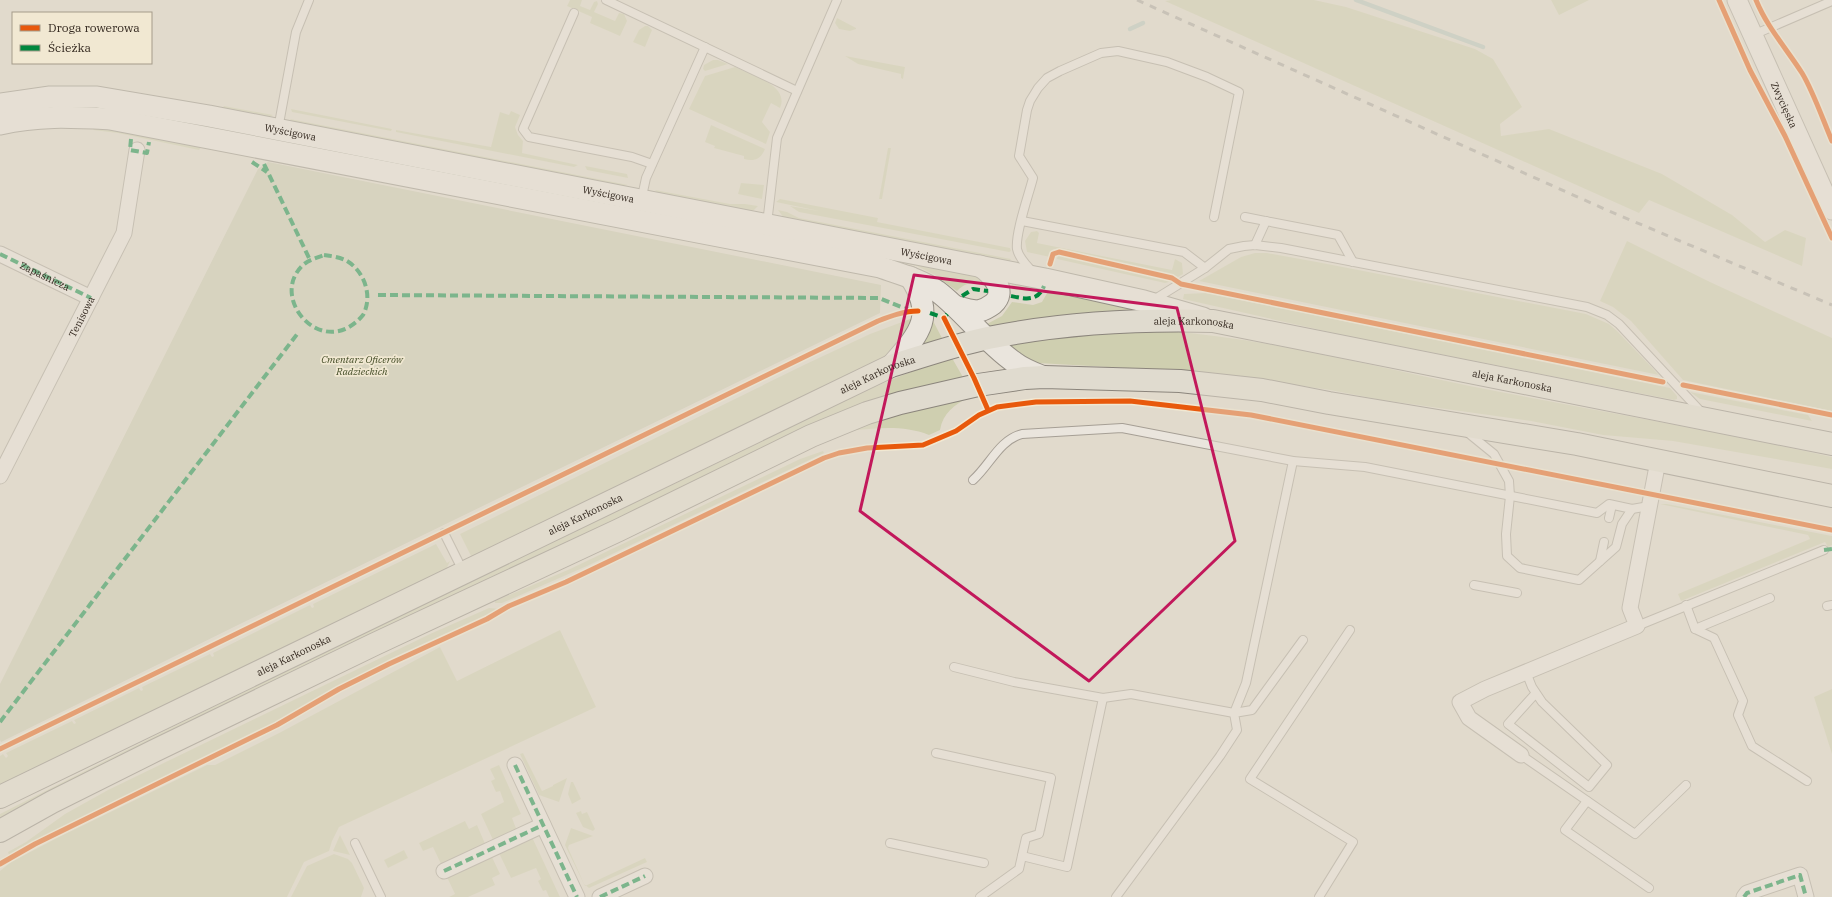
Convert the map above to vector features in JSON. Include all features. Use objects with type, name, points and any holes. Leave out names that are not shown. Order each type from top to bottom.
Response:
[{"type":"main road","name":"Wyścigowa","points":[[0,104],[50,97],[97,97],[209,116],[641,201],[766,235],[910,277],[936,290],[987,339],[1015,363],[1044,377]]},
{"type":"main road","name":"Wyścigowa","points":[[0,124],[32,118],[58,116],[110,119],[766,235],[980,266],[1150,302],[1213,321]]},
{"type":"main road","points":[[954,306],[979,311],[987,308],[996,300],[999,293],[996,280],[989,272],[980,266]]},
{"type":"main road","points":[[892,366],[916,335],[922,323],[924,312],[918,290],[910,277]]},
{"type":"main road","name":"aleja Karkonoska","points":[[0,797],[892,366],[948,348],[1025,331],[1091,323],[1166,320],[1213,321],[1708,418],[1832,444]]},
{"type":"main road","points":[[0,831],[52,802],[154,751],[382,641],[619,530],[811,436],[867,413],[900,403],[973,386],[1025,378],[1044,377],[1180,381],[1262,390],[1577,444],[1830,495]]},
{"type":"street","name":"Zwycięska","points":[[1737,0],[1832,210]]},
{"type":"street","name":"Tenisowa","points":[[0,476],[124,233],[138,150]]},
{"type":"street","name":"Zapaśnicza","points":[[0,254],[91,298]]},
{"type":"street","points":[[1521,755],[1469,718],[1460,702],[1526,672],[1637,626],[1630,608],[1658,461]]},
{"type":"street","points":[[515,765],[577,897]]},
{"type":"street","points":[[444,871],[543,825]]},
{"type":"street","points":[[1744,897],[1747,893],[1800,875],[1806,897]]},
{"type":"street","points":[[600,897],[645,876]]},
{"type":"lane","points":[[278,130],[296,32],[309,0]]},
{"type":"lane","points":[[606,0],[797,91]]},
{"type":"lane","points":[[766,235],[777,138],[837,0]]},
{"type":"lane","points":[[1752,35],[1832,1]]},
{"type":"lane","points":[[574,13],[523,129],[529,137],[632,157],[652,164]]},
{"type":"lane","points":[[641,201],[644,183],[705,47]]},
{"type":"lane","points":[[1037,278],[1022,260],[1018,249],[1022,221],[1033,178],[1019,156],[1030,101],[1047,78],[1101,54],[1118,51],[1167,62],[1207,77],[1239,92],[1214,217]]},
{"type":"lane","points":[[1244,217],[1338,235],[1353,262]]},
{"type":"lane","points":[[1022,221],[1184,252],[1205,268]]},
{"type":"lane","points":[[1255,245],[1266,221]]},
{"type":"lane","points":[[1150,302],[1205,268],[1230,249],[1255,245],[1281,248],[1587,307],[1607,315],[1619,324],[1708,418]]},
{"type":"lane","points":[[1455,423],[1494,454],[1510,481],[1506,534],[1507,556],[1520,568],[1579,580],[1616,547],[1622,524],[1632,509]]},
{"type":"lane","points":[[973,480],[983,470],[1000,446],[1010,438],[1022,434],[1122,428],[1293,461],[1365,467],[1597,513],[1609,504],[1632,509],[1649,506]]},
{"type":"lane","points":[[1116,897],[1220,756],[1237,730],[1234,713],[1246,683],[1293,461]]},
{"type":"lane","points":[[1609,518],[1612,505]]},
{"type":"lane","points":[[444,533],[464,574]]},
{"type":"lane","points":[[1600,561],[1604,542]]},
{"type":"lane","points":[[1637,626],[1824,550]]},
{"type":"lane","points":[[1474,584],[1517,593]]},
{"type":"lane","points":[[1695,629],[1770,598]]},
{"type":"lane","points":[[1686,605],[1695,629],[1714,638],[1743,701],[1738,715],[1752,746],[1807,781]]},
{"type":"lane","points":[[1319,897],[1353,842],[1250,779],[1350,630]]},
{"type":"lane","points":[[954,667],[1014,682],[1103,698],[1131,694],[1234,713],[1252,710],[1303,640]]},
{"type":"lane","points":[[1526,672],[1542,702],[1607,764],[1589,787],[1508,724],[1536,693]]},
{"type":"lane","points":[[1022,856],[1067,867],[1103,698]]},
{"type":"lane","points":[[936,753],[1050,778],[1039,834],[1026,838],[1019,869],[980,897]]},
{"type":"lane","points":[[1521,755],[1634,834],[1686,785]]},
{"type":"lane","points":[[1587,801],[1565,830],[1649,888]]},
{"type":"lane","points":[[355,843],[381,897]]},
{"type":"lane","points":[[890,843],[984,863]]},
{"type":"highlighted area","points":[[914,275],[1177,308],[1235,541],[1089,681],[860,511]]},
{"type":"green space","points":[[570,0],[582,0],[580,6],[590,10],[594,2],[597,1],[598,4],[594,12],[615,21],[619,13],[624,14],[627,21],[620,36],[590,23],[592,17],[567,6]]},
{"type":"green space","points":[[1314,0],[1346,7],[1475,49],[1493,59],[1522,107],[1500,124],[1501,136],[1549,129],[1662,174],[1732,215],[1765,242],[1785,230],[1806,238],[1802,266],[1649,200],[1639,213],[1165,1]]},
{"type":"green space","points":[[1551,0],[1589,0],[1559,15]]},
{"type":"green space","points":[[837,18],[856,29],[850,31],[839,29],[835,23]]},
{"type":"green space","points":[[645,26],[648,26],[652,30],[645,47],[633,42],[639,30]]},
{"type":"green space","points":[[845,56],[905,67],[903,79],[901,78],[901,74],[858,64]]},
{"type":"green space","points":[[713,60],[718,60],[728,64],[705,71],[703,69],[704,65]]},
{"type":"green space","points":[[735,67],[767,82],[779,93],[782,100],[780,108],[771,103],[762,122],[770,132],[766,144],[689,109],[705,76]]},
{"type":"green space","points":[[224,106],[273,115],[267,118],[222,109]]},
{"type":"green space","points":[[291,109],[392,129],[391,131],[292,112]]},
{"type":"green space","points":[[511,111],[520,115],[515,127],[518,135],[523,141],[522,153],[578,165],[574,167],[396,132],[396,130],[491,147],[500,112],[509,115]]},
{"type":"green space","points":[[290,119],[628,185],[619,187],[294,124]]},
{"type":"green space","points":[[711,125],[765,149],[757,159],[748,160],[744,159],[744,156],[714,148],[715,146],[705,142]]},
{"type":"green space","points":[[96,126],[203,145],[199,150],[118,133],[93,130]]},
{"type":"green space","points":[[888,148],[891,148],[882,199],[879,199]]},
{"type":"green space","name":"Cmentarz Oficerów Radzieckich","points":[[268,162],[881,285],[880,313],[244,622],[1,742],[0,684],[258,169]]},
{"type":"green space","points":[[585,166],[627,174],[628,178],[587,170]]},
{"type":"green space","points":[[741,183],[764,185],[762,199],[738,194]]},
{"type":"green space","points":[[655,190],[730,204],[758,206],[754,210],[748,212],[660,195]]},
{"type":"green space","points":[[780,199],[878,218],[877,222],[1010,248],[1011,251],[1009,252],[799,212],[790,206],[819,211],[776,202]]},
{"type":"green space","points":[[778,210],[787,212],[799,218],[1011,259],[1008,263],[784,218]]},
{"type":"green space","points":[[1037,231],[1039,233],[1037,243],[1172,270],[1175,259],[1182,263],[1183,274],[1178,277],[1055,249],[1052,250],[1050,257],[1027,252],[1025,241],[1031,232]]},
{"type":"green space","points":[[1627,241],[1710,282],[1832,338],[1832,411],[1683,380],[1631,321],[1613,307],[1600,301]]},
{"type":"green space","points":[[793,242],[974,273],[987,284],[971,283],[964,285],[957,291],[935,275],[917,266]]},
{"type":"green space","points":[[1255,253],[1267,253],[1317,262],[1586,314],[1609,324],[1659,375],[1199,281],[1241,257]]},
{"type":"green space","points":[[1058,254],[1172,281],[1165,283],[1057,259]]},
{"type":"green space","points":[[1012,282],[1036,287],[1034,290],[1026,291],[1012,289]]},
{"type":"green space","points":[[1050,288],[1137,309],[1062,315],[990,327],[987,324],[1002,316],[1012,302],[1033,305],[1042,302]]},
{"type":"green space","points":[[1206,293],[1670,388],[1677,396],[1677,399],[1674,400],[1347,336],[1183,299],[1184,294]]},
{"type":"green space","points":[[918,316],[915,325],[887,355],[472,558],[460,534],[806,364],[870,334]]},
{"type":"green space","points":[[932,319],[943,340],[922,345]]},
{"type":"green space","points":[[1165,331],[1281,346],[1470,386],[1787,447],[1832,457],[1832,469],[1673,441],[1603,435],[1531,421],[1382,400],[1330,390],[1248,378],[1161,370],[1038,363],[1022,357],[1010,345],[1027,341],[1103,332]]},
{"type":"green space","points":[[952,358],[964,379],[692,482],[0,822],[0,814],[306,662],[856,395],[903,375]]},
{"type":"green space","points":[[1690,392],[1808,415],[1812,421],[1700,399]]},
{"type":"green space","points":[[969,397],[950,410],[941,424],[940,430],[929,435],[909,430],[890,428],[850,431],[890,415]]},
{"type":"green space","points":[[823,451],[824,453],[587,566],[502,603],[495,603],[495,601],[570,569],[800,459]]},
{"type":"green space","points":[[1660,504],[1667,504],[1832,536],[1832,545],[1828,547],[1825,542],[1681,601],[1678,594],[1810,539],[1808,535]]},
{"type":"green space","points":[[436,544],[447,563],[450,561],[446,570],[0,786],[0,756],[3,754],[6,758],[8,756],[6,753],[72,721],[74,724],[76,723],[74,720],[139,688],[141,691],[143,690],[142,687],[210,654],[212,657],[214,656],[213,653],[310,605],[312,608],[314,607],[313,604]]},
{"type":"green space","points":[[489,608],[501,609],[363,673],[284,718],[22,847],[9,855],[8,852],[26,842],[65,814],[108,790],[430,634]]},
{"type":"green space","points":[[560,630],[596,707],[339,827],[329,851],[304,862],[287,897],[0,897],[0,871],[11,862],[207,765],[215,765],[281,732],[440,647],[457,681]]},
{"type":"green space","points":[[1832,689],[1832,754],[1814,697]]},
{"type":"green space","points":[[523,753],[542,791],[567,778],[559,802],[539,795],[520,754]]},
{"type":"green space","points":[[499,765],[521,814],[512,818],[517,831],[494,842],[481,814],[504,802],[500,791],[496,792],[491,781],[495,779],[490,769]]},
{"type":"green space","points":[[571,782],[573,782],[581,799],[572,804],[568,794]]},
{"type":"green space","points":[[581,811],[582,814],[587,812],[595,829],[593,831],[583,827],[576,813]]},
{"type":"green space","points":[[465,821],[469,829],[477,825],[486,846],[442,866],[433,847],[423,851],[419,843]]},
{"type":"green space","points":[[571,828],[593,836],[569,845],[568,848],[584,884],[565,845]]},
{"type":"green space","points":[[340,835],[350,855],[333,851]]},
{"type":"green space","points":[[532,837],[560,897],[549,897],[546,890],[543,891],[538,881],[541,879],[536,868],[511,878],[498,851]]},
{"type":"green space","points":[[404,850],[408,858],[388,868],[384,860]]},
{"type":"green space","points":[[334,854],[348,859],[352,863],[364,888],[361,897],[291,897],[307,866]]},
{"type":"green space","points":[[491,855],[500,874],[492,878],[495,885],[468,897],[449,897],[455,894],[446,875]]},
{"type":"green space","points":[[645,858],[647,862],[589,888],[586,886]]},
{"type":"waterway","points":[[1356,0],[1483,47]]},
{"type":"waterway","points":[[1130,29],[1143,23]]},
{"type":"railway","points":[[1137,0],[1609,211],[1832,305]]},
{"type":"marked path","points":[[131,139],[130,150],[147,153],[149,142]]},
{"type":"marked path","points":[[252,162],[267,172]]},
{"type":"marked path","points":[[264,164],[310,260]]},
{"type":"marked path","points":[[0,254],[91,298]]},
{"type":"marked path","points":[[324,255],[347,261],[363,278],[366,285],[367,301],[363,315],[349,327],[335,332],[322,331],[310,325],[301,316],[294,304],[292,291],[294,278],[302,266],[309,261],[324,255]]},
{"type":"marked path","points":[[1011,296],[1021,298],[1035,297],[1044,286]]},
{"type":"marked path","points":[[962,296],[973,289],[988,291]]},
{"type":"marked path","points":[[378,295],[879,298],[909,310]]},
{"type":"marked path","points":[[930,313],[944,318],[949,312]]},
{"type":"marked path","points":[[0,722],[298,333]]},
{"type":"marked path","points":[[1824,550],[1832,549]]},
{"type":"marked path","points":[[515,765],[577,897]]},
{"type":"marked path","points":[[444,871],[543,825]]},
{"type":"marked path","points":[[1744,897],[1747,893],[1800,875],[1806,897]]},
{"type":"marked path","points":[[600,897],[645,876]]},
{"type":"cycle path","points":[[1719,0],[1750,70],[1785,136],[1832,238]]},
{"type":"cycle path","points":[[1756,0],[1771,28],[1806,80],[1832,141]]},
{"type":"cycle path","points":[[1050,264],[1053,254],[1059,252],[1172,278],[1181,284],[1663,382]]},
{"type":"cycle path","points":[[0,749],[878,321],[903,313],[918,311]]},
{"type":"cycle path","points":[[944,318],[988,410]]},
{"type":"cycle path","points":[[1683,385],[1832,415]]},
{"type":"cycle path","points":[[0,864],[35,844],[277,725],[339,689],[389,664],[487,619],[509,606],[566,582],[824,458],[839,453],[867,448],[923,445],[956,431],[979,415],[997,407],[1036,402],[1130,401],[1251,415],[1832,530]]}]
